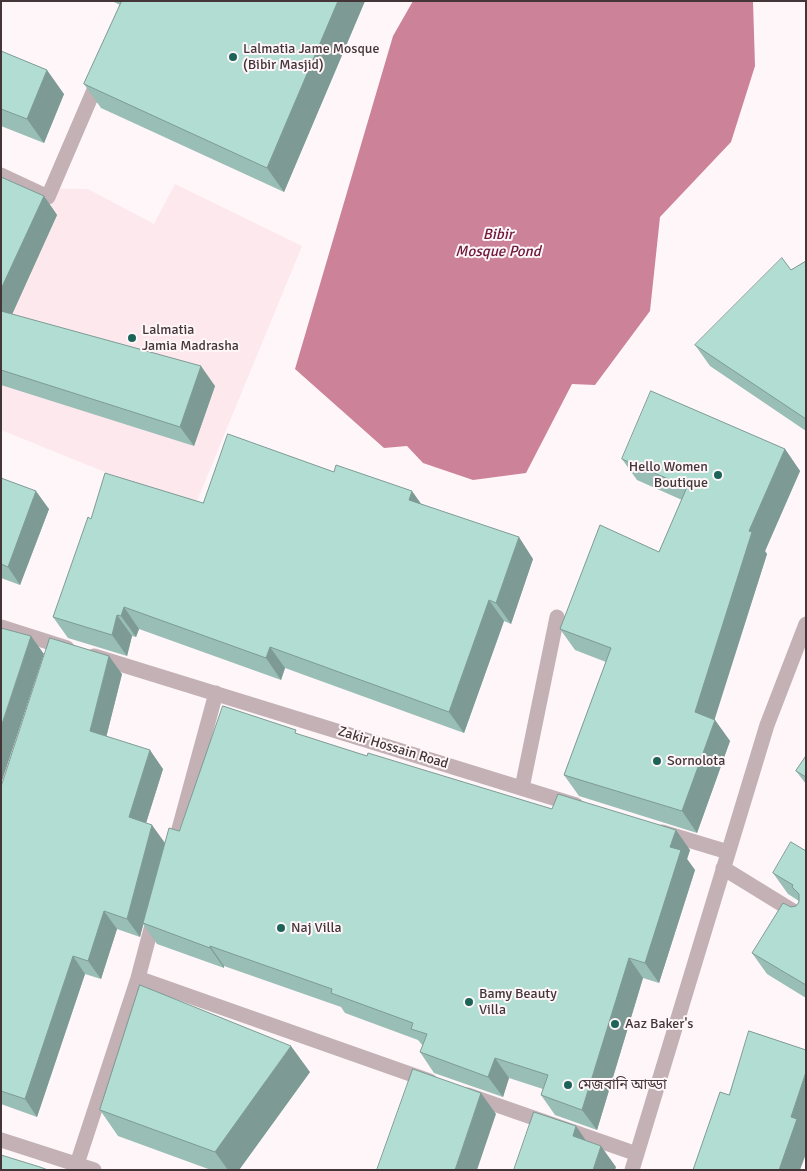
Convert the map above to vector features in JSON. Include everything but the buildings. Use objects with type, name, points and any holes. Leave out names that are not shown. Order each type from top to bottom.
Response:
[{"type":"street","points":[[1,176],[48,197],[105,64]]},
{"type":"street","points":[[522,788],[557,617]]},
{"type":"street","points":[[632,1170],[767,725],[806,624]]},
{"type":"street","name":"Zakir Hossain Road","points":[[1,627],[56,649],[216,693],[587,808]]},
{"type":"street","points":[[169,864],[216,693]]},
{"type":"street","points":[[653,829],[728,852]]},
{"type":"street","points":[[723,868],[806,919]]},
{"type":"street","points":[[77,1164],[138,978],[159,902]]},
{"type":"street","points":[[138,978],[439,1084]]},
{"type":"street","points":[[458,1091],[637,1154]]},
{"type":"street","points":[[1,1140],[94,1170]]},
{"type":"shaded area","name":"Lalmatia Jamia Madrasha","points":[[175,184],[302,246],[194,508],[1,430],[1,188],[88,189],[154,224]]},
{"type":"water","name":"Bibir Mosque Pond","points":[[413,1],[753,1],[755,66],[731,142],[660,217],[650,311],[595,385],[572,384],[526,473],[473,480],[423,463],[407,446],[384,448],[295,369],[393,36]]},
{"type":"place","name":"Lalmatia Jame Mosque (Bibir Masjid)","points":[[233,57]]},
{"type":"place","name":"Lalmatia Jamia Madrasha","points":[[132,338]]},
{"type":"place","name":"Hello Women Boutique","points":[[718,475]]},
{"type":"place","name":"Sornolota","points":[[657,761]]},
{"type":"place","name":"Naj Villa","points":[[281,928]]},
{"type":"place","name":"Bamy Beauty Villa","points":[[469,1002]]},
{"type":"place","name":"Aaz Baker's","points":[[615,1024]]},
{"type":"place","name":"মেজবানি আড্ডা","points":[[568,1085]]}]
